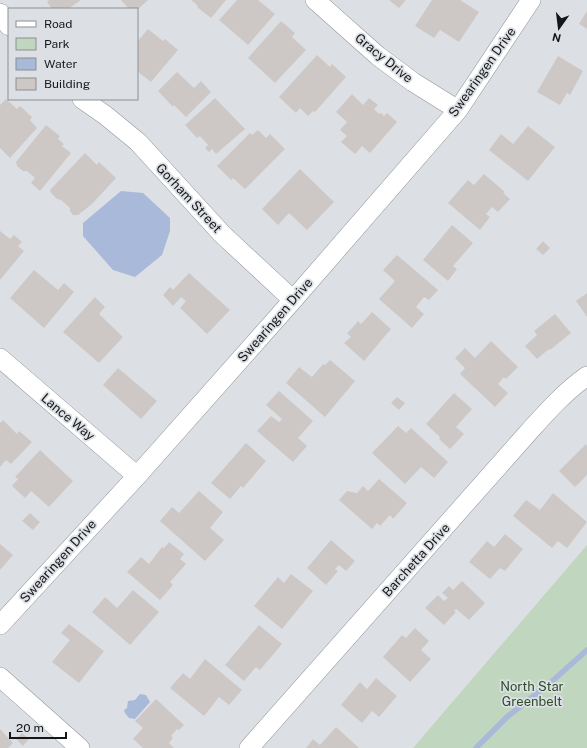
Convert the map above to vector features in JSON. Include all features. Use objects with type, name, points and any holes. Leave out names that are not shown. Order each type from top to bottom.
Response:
[{"type":"street","name":"Gracy Drive","points":[[316,0],[378,56],[413,82],[458,110]]},
{"type":"street","name":"Swearingen Drive","points":[[0,625],[137,476],[293,300],[458,110],[531,0]]},
{"type":"street","points":[[0,13],[8,25]]},
{"type":"street","name":"Gorham Street","points":[[83,100],[105,115],[138,142],[222,234],[293,300]]},
{"type":"street","name":"Lance Way","points":[[0,358],[137,476]]},
{"type":"street","name":"Barchetta Drive","points":[[249,748],[526,434],[550,408],[587,376]]},
{"type":"street","points":[[0,677],[80,748]]},
{"type":"green space","name":"North Star Greenbelt","points":[[587,545],[587,748],[413,748]]},
{"type":"water","points":[[121,191],[143,193],[170,218],[170,231],[162,255],[135,277],[113,270],[83,236],[83,223]]},
{"type":"water","points":[[140,694],[146,695],[150,702],[135,719],[129,718],[124,710],[127,708],[128,701],[135,700]]},
{"type":"building","points":[[49,0],[81,0],[69,8],[51,8],[47,2]]},
{"type":"building","points":[[121,0],[148,0],[138,9],[128,8]]},
{"type":"building","points":[[191,0],[226,0],[211,18]]},
{"type":"building","points":[[237,0],[258,0],[275,14],[248,45],[219,20]]},
{"type":"building","points":[[389,0],[406,0],[399,8]]},
{"type":"building","points":[[432,0],[460,0],[479,12],[459,42],[440,30],[434,38],[415,26]]},
{"type":"building","points":[[587,11],[587,29],[579,24]]},
{"type":"building","points":[[281,21],[295,33],[292,37],[306,50],[275,83],[248,58]]},
{"type":"building","points":[[148,29],[163,41],[165,39],[178,50],[151,82],[138,72],[138,41]]},
{"type":"building","points":[[317,55],[330,67],[332,64],[346,77],[315,112],[313,111],[308,116],[300,108],[296,113],[279,97]]},
{"type":"building","points":[[558,56],[583,71],[570,95],[567,93],[560,105],[537,92]]},
{"type":"building","points":[[177,72],[194,88],[201,81],[211,92],[186,117],[174,105],[173,107],[158,91]]},
{"type":"building","points":[[352,94],[363,105],[369,98],[378,105],[374,109],[379,114],[381,113],[384,116],[387,113],[397,122],[370,153],[362,146],[355,154],[341,142],[347,136],[340,130],[347,122],[336,112]]},
{"type":"building","points":[[215,98],[245,129],[216,154],[212,149],[209,152],[205,148],[208,145],[200,136],[197,138],[185,125]]},
{"type":"building","points":[[6,99],[17,109],[20,106],[32,117],[30,120],[37,128],[10,158],[0,148],[0,105]]},
{"type":"building","points":[[46,125],[60,136],[58,139],[64,144],[62,146],[71,153],[40,191],[31,183],[35,178],[27,171],[23,171],[17,166],[16,162]]},
{"type":"building","points":[[528,126],[555,147],[528,181],[489,150],[501,134],[513,144]]},
{"type":"building","points":[[258,130],[266,138],[270,134],[285,149],[245,189],[233,178],[231,180],[217,166],[250,133],[252,135]]},
{"type":"building","points":[[85,153],[97,165],[99,162],[116,178],[92,204],[78,215],[73,215],[70,208],[61,200],[57,199],[50,190]]},
{"type":"building","points":[[300,169],[334,202],[307,230],[289,213],[278,225],[262,209]]},
{"type":"building","points":[[484,174],[505,192],[503,193],[510,199],[498,212],[492,207],[486,214],[490,217],[480,230],[448,203],[468,180],[474,185]]},
{"type":"building","points":[[452,225],[473,243],[453,266],[457,269],[448,281],[423,260]]},
{"type":"building","points":[[0,231],[10,239],[14,235],[22,242],[18,246],[24,251],[0,280]]},
{"type":"building","points":[[543,241],[550,248],[543,255],[536,249]]},
{"type":"building","points":[[397,255],[438,290],[429,300],[424,297],[416,307],[424,314],[412,328],[379,299],[395,281],[383,270]]},
{"type":"building","points":[[34,270],[58,290],[64,283],[74,292],[44,328],[10,298]]},
{"type":"building","points":[[189,273],[230,310],[207,334],[180,308],[186,301],[181,297],[173,306],[163,295],[170,287],[173,290]]},
{"type":"building","points":[[587,293],[587,317],[576,301]]},
{"type":"building","points":[[95,297],[105,307],[99,314],[123,337],[99,363],[63,332]]},
{"type":"building","points":[[372,312],[391,329],[364,361],[344,343],[351,337],[347,333],[358,321],[361,324]]},
{"type":"building","points":[[555,314],[571,333],[537,359],[525,346],[537,335],[534,331]]},
{"type":"building","points":[[491,341],[518,367],[506,379],[504,377],[498,384],[508,393],[495,407],[460,374],[465,368],[455,358],[465,348],[475,358]]},
{"type":"building","points":[[330,360],[355,381],[325,417],[286,383],[299,367],[312,377],[323,364],[325,365]]},
{"type":"building","points":[[118,368],[157,401],[141,419],[103,385]]},
{"type":"building","points":[[279,391],[313,421],[298,438],[307,446],[293,462],[257,431],[271,416],[279,422],[282,419],[266,405]]},
{"type":"building","points":[[454,393],[472,409],[456,427],[464,434],[450,449],[426,424]]},
{"type":"building","points":[[397,397],[405,403],[399,410],[391,403]]},
{"type":"building","points":[[3,420],[17,434],[19,431],[32,442],[11,464],[6,460],[0,467],[0,423]]},
{"type":"building","points":[[398,426],[406,433],[411,428],[448,462],[434,478],[421,467],[405,484],[372,453]]},
{"type":"building","points":[[246,443],[266,461],[243,488],[241,486],[230,499],[211,483]]},
{"type":"building","points":[[586,444],[587,475],[575,487],[559,471]]},
{"type":"building","points":[[40,450],[73,481],[49,507],[31,491],[25,498],[12,486],[18,479],[15,477]]},
{"type":"building","points":[[379,479],[407,503],[393,519],[390,515],[380,526],[377,523],[372,529],[339,500],[347,491],[357,493],[363,486],[368,491]]},
{"type":"building","points":[[199,491],[223,512],[210,528],[224,540],[205,561],[160,521],[172,507],[179,513]]},
{"type":"building","points":[[553,493],[587,522],[567,548],[558,541],[552,548],[513,516],[526,500],[540,510]]},
{"type":"building","points":[[30,513],[40,522],[33,530],[22,521]]},
{"type":"building","points":[[505,534],[523,549],[505,571],[500,568],[490,579],[469,562],[487,541],[494,547]]},
{"type":"building","points":[[331,540],[355,561],[346,571],[339,565],[335,569],[338,571],[326,585],[307,568]]},
{"type":"building","points":[[169,542],[184,554],[180,559],[186,564],[170,582],[173,585],[160,600],[127,572],[141,557],[149,564],[162,547],[164,548]]},
{"type":"building","points":[[0,544],[13,555],[0,570]]},
{"type":"building","points":[[291,574],[313,591],[282,629],[254,606],[278,577],[284,583]]},
{"type":"building","points":[[462,581],[485,603],[469,620],[456,609],[454,611],[456,612],[444,625],[425,608],[438,595],[444,601],[448,598],[442,593],[449,586],[453,590]]},
{"type":"building","points":[[133,590],[159,612],[130,645],[92,612],[105,597],[117,608]]},
{"type":"building","points":[[69,624],[104,651],[79,683],[52,662],[70,640],[61,633]]},
{"type":"building","points":[[259,625],[282,644],[260,670],[256,667],[244,681],[225,665]]},
{"type":"building","points":[[415,628],[429,641],[421,650],[431,659],[410,682],[383,657],[402,635],[406,638]]},
{"type":"building","points":[[205,659],[242,690],[229,705],[219,697],[204,716],[170,688],[183,673],[190,679]]},
{"type":"building","points":[[376,678],[397,696],[379,717],[372,711],[362,723],[341,705],[360,682],[367,689]]},
{"type":"building","points":[[156,699],[184,725],[179,730],[177,729],[171,736],[173,738],[169,743],[174,748],[143,748],[133,739],[143,728],[135,721]]},
{"type":"building","points":[[336,727],[359,748],[306,748],[313,739],[320,745]]},
{"type":"building","points":[[0,729],[13,743],[8,748],[0,748]]},
{"type":"building","points":[[22,733],[29,739],[23,746],[16,739]]},
{"type":"waterway","points":[[476,748],[507,717],[550,683],[587,650]]}]
